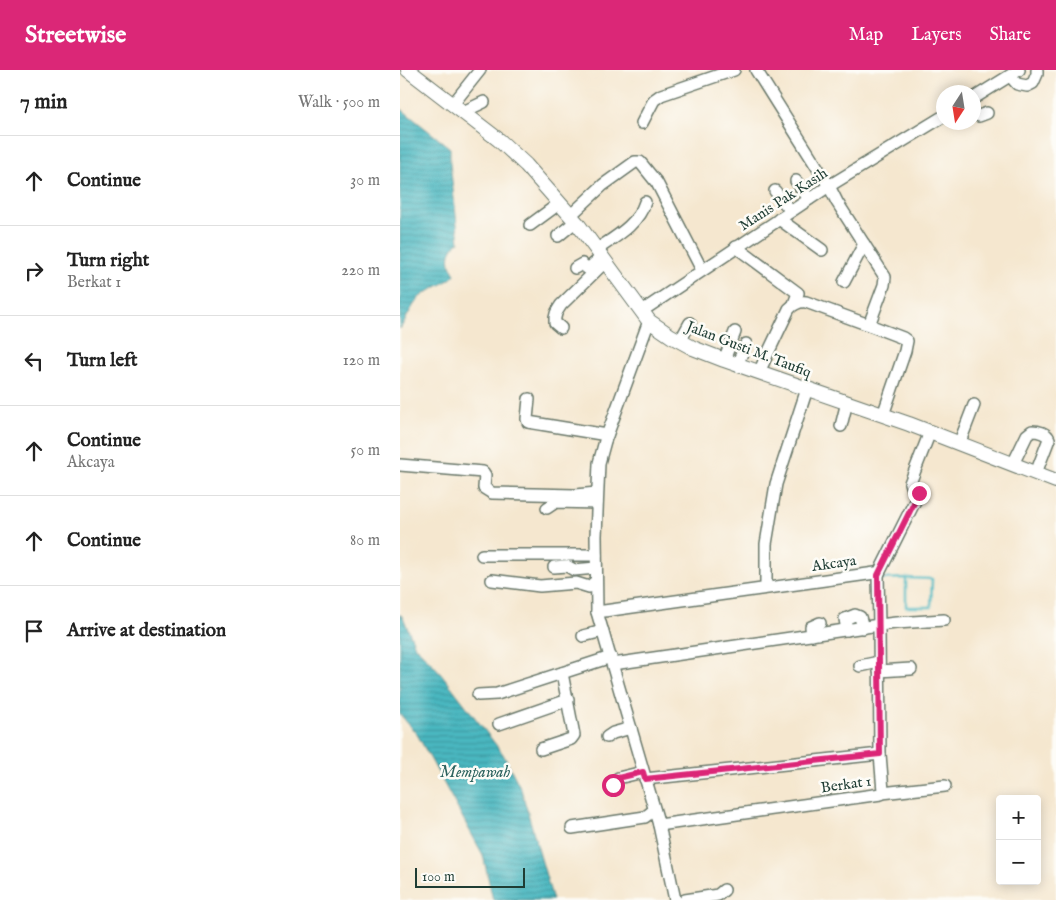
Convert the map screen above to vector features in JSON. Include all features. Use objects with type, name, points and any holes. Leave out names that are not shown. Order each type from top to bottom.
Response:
[{"type":"main road","name":"Jalan Gusti M. Taufiq","points":[[408,70],[499,140],[526,165],[573,219],[645,316],[680,341],[724,360],[930,432],[1056,481]]},
{"type":"street","points":[[458,108],[480,70]]},
{"type":"street","points":[[642,123],[654,100],[661,94],[734,70]]},
{"type":"street","points":[[756,70],[885,277],[884,285],[869,325]]},
{"type":"street","points":[[981,94],[1014,73],[1017,84],[1026,86],[1033,83],[1037,70]]},
{"type":"street","points":[[458,108],[484,102]]},
{"type":"street","points":[[981,115],[988,113]]},
{"type":"street","name":"Manis Pak Kasih","points":[[645,316],[702,270],[736,247],[829,186],[936,121]]},
{"type":"street","points":[[558,236],[603,185],[635,162],[640,162],[657,183],[702,270]]},
{"type":"street","points":[[796,181],[809,199]]},
{"type":"street","points":[[775,191],[791,211]]},
{"type":"street","points":[[575,268],[582,264],[588,268],[601,256],[635,222],[645,202]]},
{"type":"street","points":[[530,225],[560,204]]},
{"type":"street","points":[[779,219],[822,250]]},
{"type":"street","points":[[844,282],[864,244]]},
{"type":"street","points":[[736,247],[798,293],[794,304]]},
{"type":"street","points":[[561,328],[555,322],[556,313],[601,256]]},
{"type":"street","points":[[759,372],[789,309],[794,304],[802,301],[806,302],[907,341],[883,415]]},
{"type":"street","points":[[645,316],[607,435],[600,463],[597,498],[597,612],[659,825],[675,900]]},
{"type":"street","points":[[680,341],[690,323]]},
{"type":"street","points":[[724,360],[735,332]]},
{"type":"street","points":[[737,364],[746,344]]},
{"type":"street","points":[[766,587],[767,539],[776,484],[807,389]]},
{"type":"street","points":[[529,400],[528,422],[607,435]]},
{"type":"street","points":[[841,426],[847,402]]},
{"type":"street","points":[[959,444],[974,405]]},
{"type":"street","points":[[1012,464],[1027,435],[1032,431],[1041,432],[1048,436],[1049,439],[1036,473]]},
{"type":"street","points":[[878,575],[919,493],[910,483],[930,432]]},
{"type":"street","points":[[400,465],[480,472],[485,475],[484,488],[492,493],[575,495],[597,498]]},
{"type":"street","points":[[547,508],[556,502],[597,498]]},
{"type":"street","points":[[482,555],[596,555]]},
{"type":"street","points":[[554,567],[567,566],[574,570],[596,568]]},
{"type":"street","name":"Akcaya","points":[[597,612],[875,573],[878,575],[880,754]]},
{"type":"street","points":[[492,580],[540,586],[576,583],[588,587],[596,581]]},
{"type":"street","points":[[478,695],[497,694],[562,673],[612,660],[879,625],[944,620]]},
{"type":"street","points":[[812,635],[811,627],[820,623]]},
{"type":"street","points":[[583,636],[603,631]]},
{"type":"street","points":[[580,671],[612,660]]},
{"type":"street","points":[[860,666],[911,669]]},
{"type":"street","points":[[541,749],[571,739],[574,735],[562,673]]},
{"type":"street","points":[[499,724],[568,700]]},
{"type":"street","points":[[608,737],[613,733],[631,728]]},
{"type":"street","name":"Berkat 1","points":[[611,787],[618,778],[880,754],[882,793],[659,825]]},
{"type":"street","points":[[882,793],[945,786]]},
{"type":"street","points":[[572,828],[645,817],[654,810]]},
{"type":"street","points":[[685,900],[718,895],[724,890]]},
{"type":"water","points":[[400,108],[450,148],[459,242],[450,253],[452,270],[455,274],[453,277],[419,298],[400,329]]},
{"type":"water","name":"Mempawah","points":[[400,614],[415,646],[440,672],[503,754],[521,789],[553,900],[493,900],[483,855],[418,736],[400,714]]},
{"type":"waterway","points":[[882,579],[906,578],[906,607],[931,607],[932,579],[906,578]]},
{"type":"route","points":[[613,785],[618,778],[643,772],[645,779],[880,754],[878,575],[919,493]]}]
